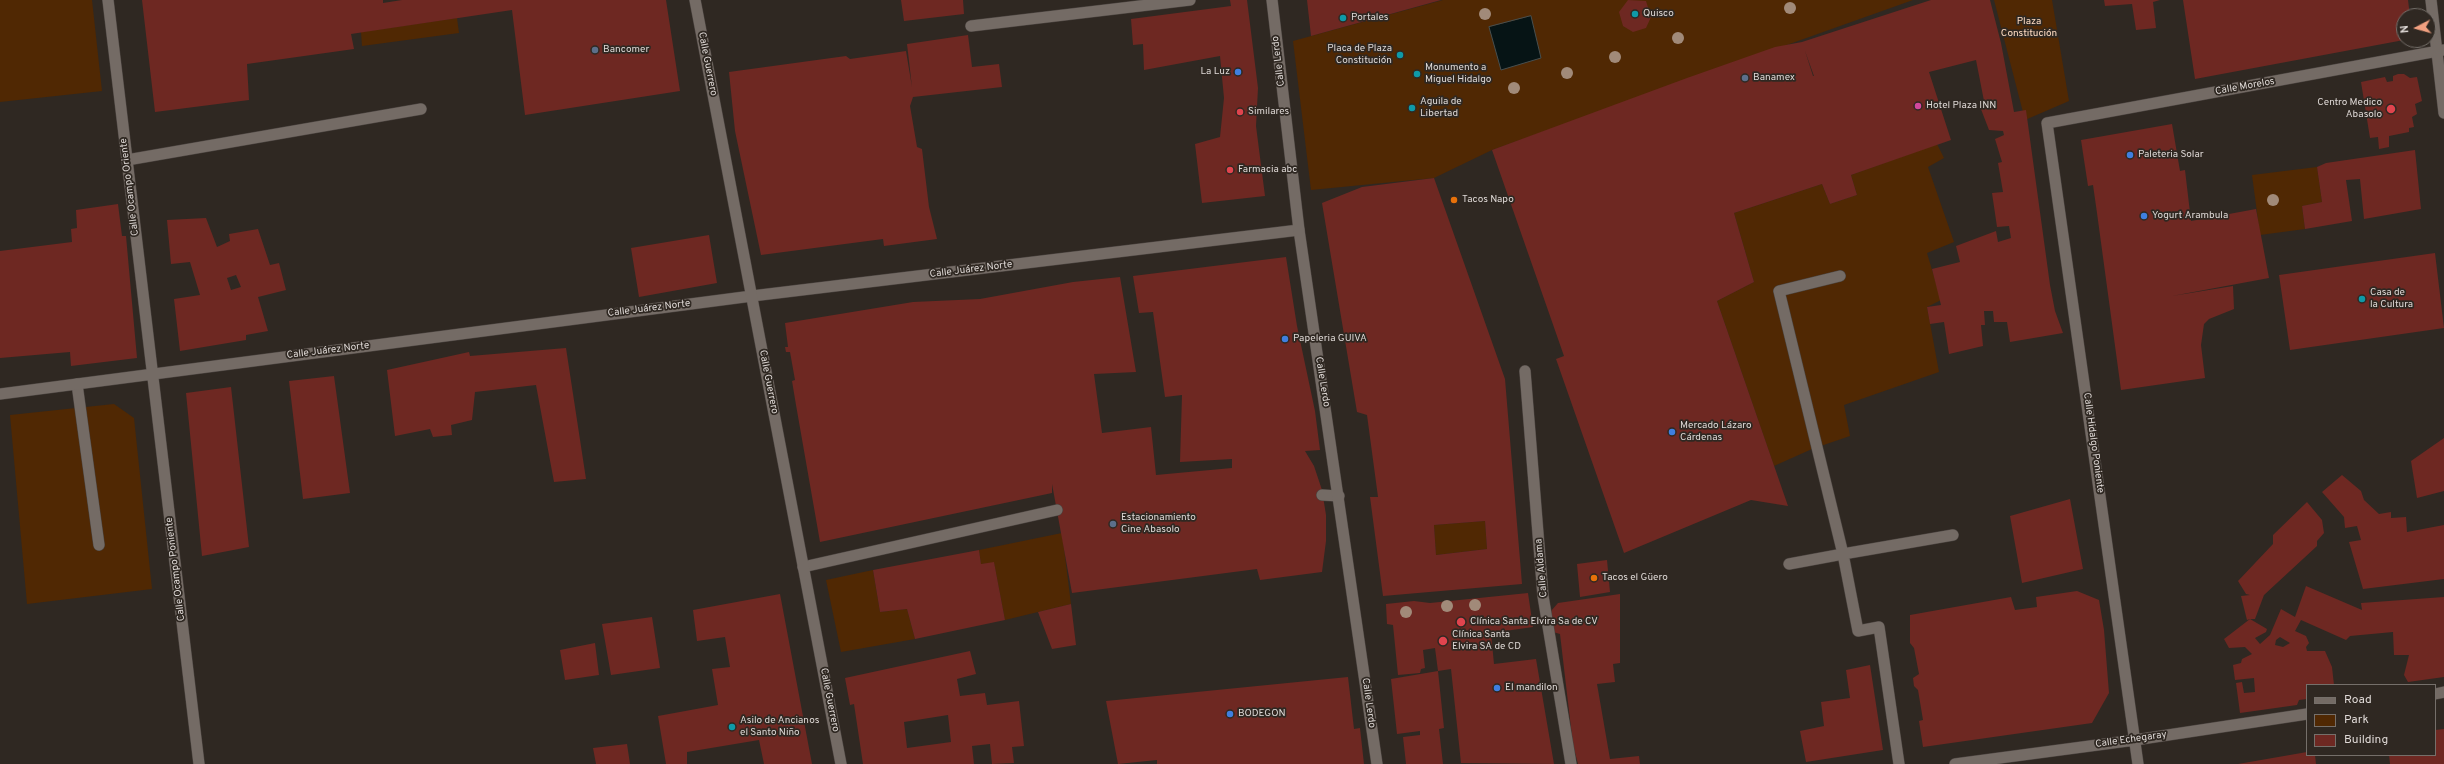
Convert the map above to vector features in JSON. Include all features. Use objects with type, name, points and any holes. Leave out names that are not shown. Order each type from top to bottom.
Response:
[{"type":"street","name":"Calle Ocampo Oriente","points":[[108,0],[153,374]]},
{"type":"street","name":"Calle Guerrero","points":[[695,0],[841,764]]},
{"type":"street","points":[[971,26],[1190,0]]},
{"type":"street","name":"Calle Lerdo","points":[[1272,0],[1299,230],[1377,764]]},
{"type":"street","points":[[2431,0],[2441,51],[2444,113]]},
{"type":"street","name":"Calle Morelos","points":[[2047,123],[2441,51]]},
{"type":"street","points":[[127,160],[421,109]]},
{"type":"street","name":"Calle Hidalgo Poniente","points":[[2047,123],[2138,764]]},
{"type":"street","name":"Calle Juárez Norte","points":[[0,394],[752,296],[1299,230]]},
{"type":"street","points":[[1840,276],[1779,291],[1843,554],[1858,631],[1879,627],[1899,764]]},
{"type":"street","name":"Calle Aldama","points":[[1525,371],[1544,596],[1571,764]]},
{"type":"street","name":"Calle Ocampo Poniente","points":[[153,374],[199,764]]},
{"type":"street","points":[[77,384],[99,545]]},
{"type":"street","points":[[1322,495],[1339,496]]},
{"type":"street","points":[[803,567],[1057,510]]},
{"type":"street","points":[[1789,564],[1953,535]]},
{"type":"street","name":"Calle Echegaray","points":[[1955,764],[2135,740],[2306,714]]},
{"type":"green space","points":[[0,0],[92,0],[102,91],[0,102]]},
{"type":"green space","points":[[1443,0],[1913,0],[1492,150],[1434,178],[1311,190],[1293,41]]},
{"type":"green space","name":"Plaza Constitución","points":[[1994,0],[2052,0],[2069,101],[2025,120]]},
{"type":"green space","points":[[457,18],[459,33],[362,46],[361,32]]},
{"type":"green space","points":[[1937,144],[1944,158],[1928,167],[1954,242],[1927,253],[1941,300],[1927,307],[1939,372],[1844,405],[1850,436],[1812,449],[1774,466],[1717,301],[1754,282],[1734,213],[1822,184],[1830,204],[1857,195],[1851,175]]},
{"type":"green space","points":[[2317,167],[2322,202],[2302,206],[2305,229],[2260,235],[2252,175]]},
{"type":"green space","points":[[114,404],[134,418],[152,589],[27,604],[10,415]]},
{"type":"green space","points":[[1485,521],[1487,549],[1436,555],[1434,525]]},
{"type":"green space","points":[[1062,533],[1071,604],[1005,620],[994,563],[981,564],[979,550]]},
{"type":"green space","points":[[873,570],[880,612],[907,609],[915,639],[841,652],[826,580]]},
{"type":"shaded area","points":[[1531,16],[1541,58],[1501,70],[1489,27]]},
{"type":"building","points":[[142,0],[383,0],[383,3],[402,0],[666,0],[680,91],[525,115],[512,10],[351,34],[354,49],[247,64],[249,100],[155,112]]},
{"type":"building","points":[[901,0],[963,0],[964,14],[904,21]]},
{"type":"building","points":[[1230,0],[1247,0],[1258,88],[1256,126],[1265,196],[1202,203],[1195,144],[1220,137],[1224,98],[1220,56],[1144,70],[1143,44],[1133,45],[1131,19],[1231,6]]},
{"type":"building","name":"Portales","points":[[1307,0],[1441,0],[1311,36]]},
{"type":"building","name":"Quisco","points":[[1628,0],[1646,1],[1651,17],[1646,28],[1633,32],[1623,26],[1619,12]]},
{"type":"building","points":[[1931,0],[1990,0],[2001,43],[2014,112],[2026,110],[2050,285],[2055,311],[2063,333],[2010,342],[2007,322],[1994,322],[1993,311],[1984,311],[1985,325],[1981,325],[1983,346],[1949,354],[1944,322],[1930,324],[1927,307],[1941,305],[1932,269],[1960,262],[1956,246],[1996,231],[1998,242],[2011,238],[2009,226],[1997,227],[1992,193],[2003,192],[1998,163],[2002,162],[1995,139],[2004,135],[2003,131],[1989,130],[1979,104],[1984,101],[1976,60],[1929,72],[1951,140],[1851,175],[1857,195],[1830,204],[1822,184],[1734,213],[1754,282],[1717,301],[1788,506],[1751,500],[1624,553],[1556,359],[1564,356],[1492,150],[1775,47],[1802,42]],"holes":[[[1805,51],[1814,76],[1813,76]]]},
{"type":"building","points":[[2104,0],[2160,0],[2153,2],[2156,28],[2136,30],[2132,4],[2105,6]]},
{"type":"building","points":[[2183,0],[2408,0],[2409,8],[2396,8],[2396,41],[2195,79]]},
{"type":"building","points":[[968,35],[972,67],[999,64],[1002,87],[913,97],[910,106],[917,147],[922,149],[929,207],[937,239],[884,246],[883,239],[761,255],[735,131],[729,72],[846,56],[850,59],[906,51],[912,87],[907,44]]},
{"type":"building","name":"Centro Medico Abasolo","points":[[2404,74],[2410,78],[2417,77],[2422,101],[2415,104],[2417,114],[2412,117],[2414,127],[2409,128],[2409,132],[2389,136],[2389,147],[2379,149],[2378,137],[2370,138],[2361,82],[2385,77],[2387,82],[2393,81],[2393,76]]},
{"type":"building","points":[[2172,124],[2180,171],[2185,170],[2191,221],[2256,209],[2269,278],[2172,296],[2233,286],[2234,309],[2209,319],[2204,324],[2201,345],[2205,378],[2121,390],[2093,185],[2088,186],[2081,140]]},
{"type":"building","points":[[2415,150],[2421,209],[2364,219],[2360,179],[2346,180],[2352,221],[2305,229],[2302,206],[2322,202],[2317,167],[2326,163]]},
{"type":"building","points":[[1434,178],[1505,379],[1522,584],[1383,596],[1370,497],[1378,497],[1367,415],[1357,412],[1322,203],[1362,187]],"holes":[[[1485,521],[1487,549],[1436,555],[1434,525]]]},
{"type":"building","points":[[118,204],[122,236],[126,236],[137,358],[71,366],[70,352],[0,358],[0,251],[72,242],[71,229],[77,228],[76,210]]},
{"type":"building","points":[[206,218],[217,247],[230,241],[229,234],[258,229],[270,265],[279,263],[286,290],[258,297],[268,331],[246,335],[246,340],[180,351],[174,299],[200,295],[190,262],[171,264],[167,220]],"holes":[[[236,275],[241,287],[231,290],[227,278]]]},
{"type":"building","points":[[709,235],[717,283],[639,297],[631,248]]},
{"type":"building","name":"Casa de la Cultura","points":[[2435,253],[2444,328],[2290,350],[2279,275]]},
{"type":"building","points":[[1286,257],[1297,326],[1315,411],[1320,450],[1305,451],[1314,466],[1322,490],[1326,515],[1326,541],[1322,572],[1260,580],[1257,569],[1072,593],[1052,484],[1052,493],[820,542],[792,381],[795,380],[790,352],[786,352],[785,347],[788,347],[785,323],[913,302],[980,299],[1073,282],[1120,277],[1136,372],[1094,374],[1102,433],[1151,427],[1156,475],[1232,468],[1232,459],[1180,462],[1182,395],[1165,397],[1153,312],[1139,313],[1133,276]]},
{"type":"building","points":[[566,348],[586,479],[554,482],[536,385],[475,392],[472,420],[451,425],[452,435],[433,437],[430,429],[395,436],[387,370],[469,352],[470,356]]},
{"type":"building","points":[[334,376],[350,493],[303,499],[289,381]]},
{"type":"building","points":[[231,387],[249,547],[202,556],[186,393]]},
{"type":"building","points":[[2444,438],[2444,491],[2417,498],[2411,461]]},
{"type":"building","points":[[2342,475],[2361,491],[2364,500],[2379,514],[2391,512],[2391,518],[2406,517],[2407,532],[2444,525],[2444,579],[2363,589],[2349,542],[2361,540],[2357,526],[2345,528],[2344,517],[2322,492]]},
{"type":"building","points":[[2070,499],[2083,569],[2022,583],[2010,516]]},
{"type":"building","points":[[2307,502],[2322,520],[2324,533],[2317,541],[2317,546],[2264,595],[2255,619],[2247,620],[2241,596],[2250,595],[2246,594],[2238,581],[2273,544],[2273,535]]},
{"type":"building","points":[[979,550],[981,564],[994,562],[1005,620],[915,639],[907,609],[880,612],[873,570]]},
{"type":"building","name":"Tacos el Güero","points":[[1607,560],[1610,592],[1580,597],[1577,564]]},
{"type":"building","points":[[2306,586],[2362,610],[2361,603],[2444,597],[2444,677],[2408,682],[2404,675],[2409,655],[2394,655],[2393,632],[2350,636],[2346,640],[2301,620],[2295,631],[2306,636],[2309,643],[2306,647],[2307,651],[2325,651],[2332,667],[2334,684],[2306,684],[2306,699],[2299,700],[2297,705],[2240,713],[2236,683],[2242,682],[2244,693],[2255,692],[2254,678],[2235,680],[2233,665],[2241,663],[2242,659],[2252,654],[2245,647],[2229,648],[2224,639],[2250,619],[2267,629],[2266,632],[2255,638],[2260,644],[2270,635],[2281,609],[2295,617]],"holes":[[[2280,637],[2290,643],[2283,647],[2275,645],[2276,640]]]},
{"type":"building","points":[[2077,591],[2099,600],[2104,630],[2109,693],[2092,723],[1923,747],[1919,721],[1923,720],[1918,690],[1914,686],[1913,678],[1919,674],[1914,648],[1910,643],[1910,615],[2011,597],[2015,610],[2037,607],[2036,597]]},
{"type":"building","points":[[1528,593],[1533,627],[1491,633],[1494,664],[1536,659],[1554,764],[1461,763],[1451,669],[1438,671],[1435,648],[1423,650],[1425,668],[1421,669],[1420,673],[1398,675],[1393,625],[1387,624],[1386,604],[1414,601],[1430,603]]},
{"type":"building","points":[[780,594],[812,764],[764,764],[759,740],[687,752],[687,764],[666,764],[658,716],[718,705],[712,669],[730,667],[725,637],[697,641],[693,610]]},
{"type":"building","points":[[1620,594],[1620,663],[1613,664],[1615,682],[1597,684],[1610,759],[1639,756],[1640,764],[1578,764],[1573,745],[1560,634],[1553,632],[1551,611],[1558,603]]},
{"type":"building","points":[[1071,604],[1076,645],[1052,649],[1038,612]]},
{"type":"building","points":[[652,617],[660,668],[611,675],[602,624]]},
{"type":"building","points":[[595,643],[599,675],[565,680],[560,650]]},
{"type":"building","points":[[970,651],[976,674],[957,679],[960,696],[985,693],[987,705],[1019,701],[1024,746],[1012,747],[1014,763],[992,764],[990,744],[972,746],[974,764],[863,764],[854,704],[850,705],[845,678]],"holes":[[[948,715],[951,742],[907,748],[904,722]]]},
{"type":"building","points":[[1870,665],[1883,750],[1806,762],[1800,731],[1824,726],[1821,702],[1850,698],[1846,670]]},
{"type":"building","points":[[1438,671],[1444,728],[1439,729],[1443,764],[1406,764],[1403,737],[1420,735],[1420,731],[1397,734],[1391,679]]},
{"type":"building","name":"BODEGON","points":[[1348,677],[1354,729],[1360,728],[1364,764],[1157,764],[1157,760],[1118,764],[1106,701]]},
{"type":"building","points":[[2444,729],[2444,764],[2390,764],[2389,756],[2436,756],[2436,730]]},
{"type":"building","points":[[627,744],[630,764],[596,764],[593,748]]},
{"type":"building","points":[[2306,752],[2306,756],[2315,756],[2316,764],[2238,764]]},
{"type":"place","name":"Quisco","points":[[1635,14]]},
{"type":"place","name":"Portales","points":[[1343,18]]},
{"type":"place","name":"Bancomer","points":[[595,50]]},
{"type":"place","name":"Placa de Plaza Constitución","points":[[1400,55]]},
{"type":"place","name":"La Luz","points":[[1238,72]]},
{"type":"place","name":"Monumento a Miguel Hidalgo","points":[[1417,74]]},
{"type":"place","name":"Banamex","points":[[1745,78]]},
{"type":"place","name":"Hotel Plaza INN","points":[[1918,106]]},
{"type":"place","name":"Aguila de Libertad","points":[[1412,108]]},
{"type":"place","name":"Centro Medico Abasolo","points":[[2391,109]]},
{"type":"place","name":"Similares","points":[[1240,112]]},
{"type":"place","name":"Paleteria Solar","points":[[2130,155]]},
{"type":"place","name":"Farmacia abc","points":[[1230,170]]},
{"type":"place","name":"Tacos Napo","points":[[1454,200]]},
{"type":"place","name":"Yogurt Arambula","points":[[2144,216]]},
{"type":"place","name":"Casa de la Cultura","points":[[2362,299]]},
{"type":"place","name":"Papeleria GUIVA","points":[[1285,339]]},
{"type":"place","name":"Mercado Lázaro Cárdenas","points":[[1672,432]]},
{"type":"place","name":"Estacionamiento Cine Abasolo","points":[[1113,524]]},
{"type":"place","name":"Tacos el Güero","points":[[1594,578]]},
{"type":"place","name":"Clínica Santa Elvira Sa de CV","points":[[1461,622]]},
{"type":"place","name":"Clínica Santa Elvira SA de CD","points":[[1443,641]]},
{"type":"place","name":"El mandilon","points":[[1497,688]]},
{"type":"place","name":"BODEGON","points":[[1230,714]]},
{"type":"place","name":"Asilo de Ancianos el Santo Niño","points":[[732,727]]}]
